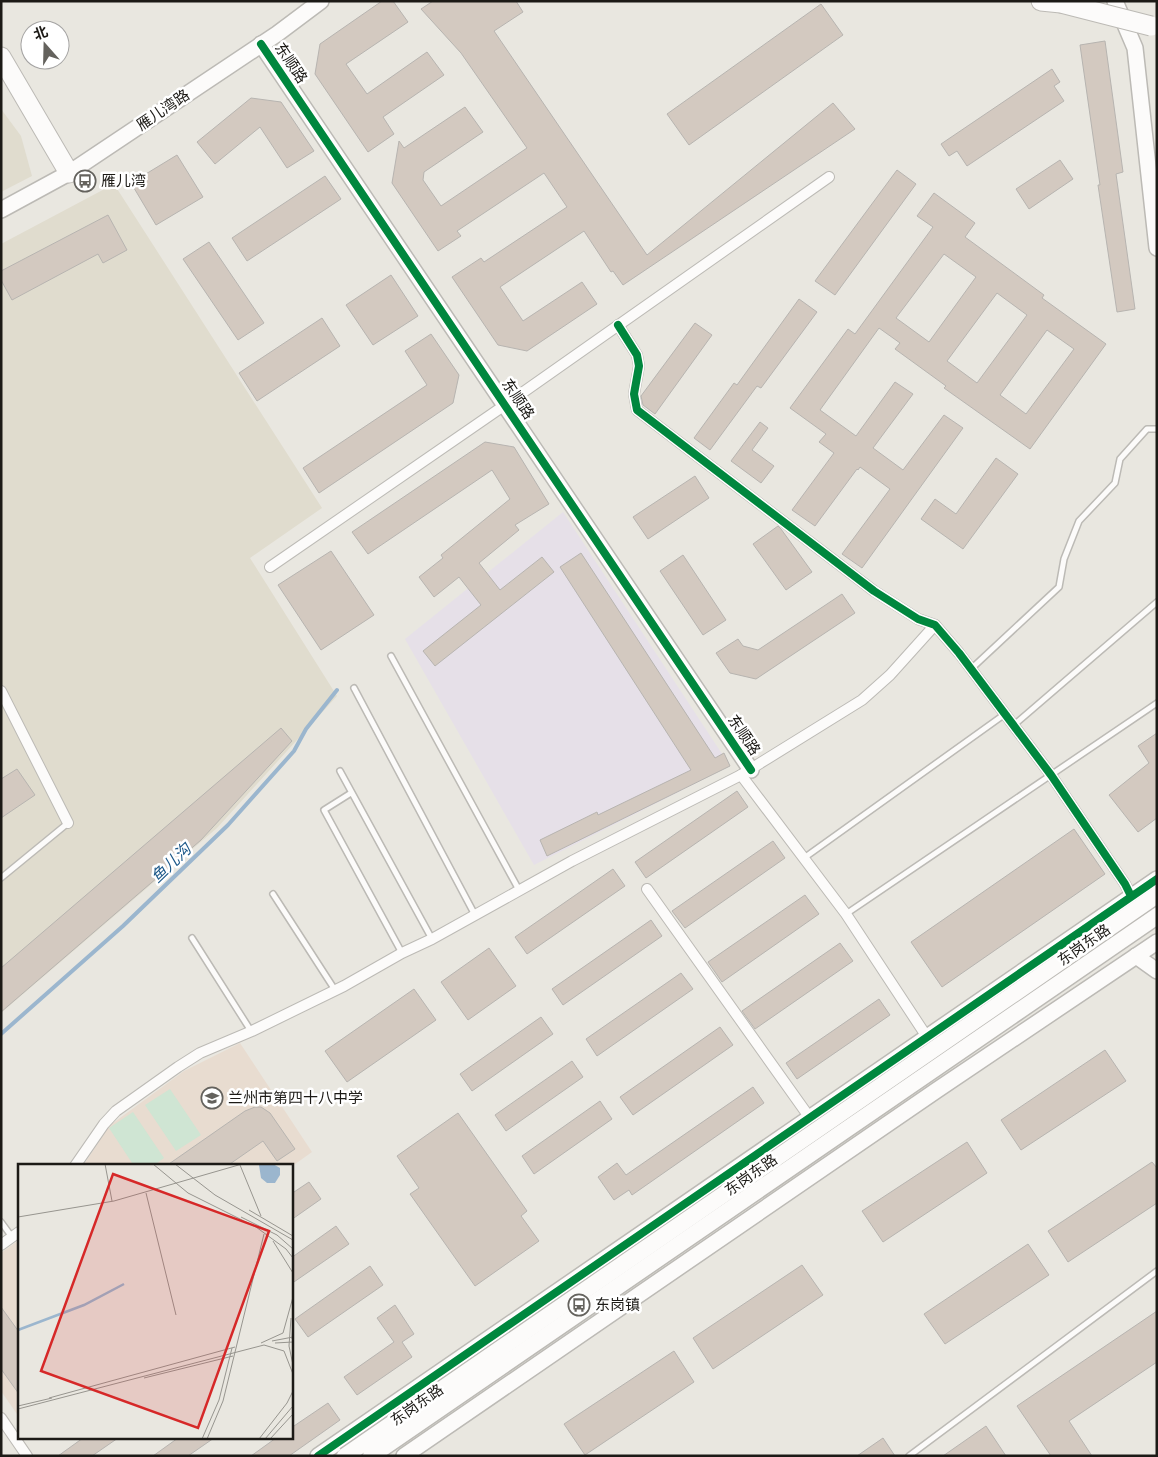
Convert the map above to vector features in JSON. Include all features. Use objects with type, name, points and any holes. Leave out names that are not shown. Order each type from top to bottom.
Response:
[{"type":"highway","points":[[1041,1],[1061,3],[1155,28]]},
{"type":"highway","points":[[1,57],[64,176]]},
{"type":"highway","points":[[1,80],[64,176]]},
{"type":"main road","name":"东岗东路","points":[[345,1456],[1157,895]]},
{"type":"main road","name":"东岗东路","points":[[371,1456],[1157,916]]},
{"type":"street","name":"雁儿湾路","points":[[1,210],[64,176],[261,44],[321,1]]},
{"type":"street","points":[[1115,1],[1135,48],[1157,248]]},
{"type":"street","name":"东顺路","points":[[261,44],[505,405],[746,772],[804,858],[846,914],[927,1038]]},
{"type":"street","points":[[270,566],[505,405],[829,177]]},
{"type":"street","points":[[618,325],[637,355],[640,366],[634,394],[637,410],[874,590],[918,619],[935,625],[971,669],[1050,775],[1132,896]]},
{"type":"street","points":[[76,1164],[104,1124],[116,1111],[200,1053],[252,1031],[335,990],[432,939],[572,861],[746,772],[862,700],[890,675],[935,625]]},
{"type":"street","points":[[1,691],[68,823]]},
{"type":"street","points":[[318,1456],[1157,879]]},
{"type":"street","points":[[647,889],[810,1118]]},
{"type":"street","points":[[404,1456],[937,1090],[1157,942]]},
{"type":"street","points":[[1136,956],[1157,971]]},
{"type":"street","points":[[911,1048],[937,1090]]},
{"type":"street","points":[[1,1245],[15,1235]]},
{"type":"street","points":[[566,1285],[593,1326]]},
{"type":"street","points":[[1,1418],[27,1456]]},
{"type":"lane","points":[[971,669],[1059,587],[1064,559],[1079,521],[1116,483],[1120,458],[1147,429],[1157,429]]},
{"type":"lane","points":[[1013,725],[1157,602]]},
{"type":"lane","points":[[391,656],[519,890]]},
{"type":"lane","points":[[354,688],[475,915]]},
{"type":"lane","points":[[846,914],[1157,703]]},
{"type":"lane","points":[[804,858],[1005,714]]},
{"type":"lane","points":[[340,771],[432,939]]},
{"type":"lane","points":[[352,793],[324,810],[402,954]]},
{"type":"lane","points":[[1,878],[68,823]]},
{"type":"lane","points":[[273,894],[335,990]]},
{"type":"lane","points":[[192,938],[252,1031]]},
{"type":"lane","points":[[1,1222],[15,1235]]},
{"type":"lane","points":[[909,1456],[1157,1271]]},
{"type":"shaded area","points":[[1,109],[21,136],[32,176],[1,192]]},
{"type":"shaded area","points":[[114,184],[322,508],[250,558],[337,696],[217,828],[1,1013],[1,244]]},
{"type":"shaded area","points":[[563,512],[730,766],[534,865],[405,639]]},
{"type":"shaded area","name":"兰州市第四十八中学","points":[[240,1043],[312,1152],[292,1166],[292,1164],[84,1164],[109,1126],[184,1071]]},
{"type":"shaded area","points":[[18,1241],[18,1416],[1,1391],[1,1253]]},
{"type":"green space","points":[[170,1089],[201,1135],[176,1151],[145,1105]]},
{"type":"green space","points":[[133,1112],[164,1158],[156,1164],[133,1164],[109,1128]]},
{"type":"building","points":[[382,1],[393,1],[408,22],[346,64],[367,94],[427,52],[444,75],[383,117],[394,134],[368,152],[315,74],[320,44]]},
{"type":"building","points":[[433,1],[516,1],[523,12],[494,31],[647,255],[833,103],[855,129],[623,285],[613,271],[611,272],[584,231],[500,287],[523,321],[582,282],[597,304],[527,351],[498,345],[452,277],[481,258],[484,262],[567,207],[544,173],[457,231],[461,236],[438,251],[392,183],[399,141],[404,148],[465,107],[483,132],[424,172],[423,180],[441,206],[527,148],[461,53],[421,9]]},
{"type":"building","points":[[821,4],[843,35],[689,145],[667,114]]},
{"type":"building","points":[[1105,41],[1123,172],[1116,174],[1135,309],[1117,312],[1080,45]]},
{"type":"building","points":[[1052,69],[1060,82],[1054,86],[1064,101],[967,166],[957,151],[949,156],[941,144]]},
{"type":"building","points":[[251,98],[281,102],[314,151],[287,168],[260,127],[215,164],[197,142]]},
{"type":"building","points":[[177,155],[203,197],[156,225],[131,183]]},
{"type":"building","points":[[1060,160],[1073,179],[1029,209],[1016,189]]},
{"type":"building","points":[[897,170],[916,184],[835,295],[815,281]]},
{"type":"building","points":[[325,176],[341,199],[247,261],[232,238]]},
{"type":"building","points":[[934,193],[975,223],[965,237],[1044,295],[1042,298],[1106,344],[1030,449],[944,388],[946,386],[895,349],[900,343],[879,328],[820,410],[856,436],[895,382],[913,394],[873,448],[903,470],[944,415],[963,428],[862,568],[842,554],[890,489],[860,467],[815,526],[792,510],[834,453],[819,442],[826,434],[790,408],[848,329],[855,334],[933,227],[917,216]],"holes":[[[944,254],[976,277],[929,342],[896,318]],[[997,293],[1027,315],[977,383],[947,361]],[[1047,330],[1074,349],[1026,414],[1000,395]]]},
{"type":"building","points":[[108,215],[127,250],[103,263],[98,254],[12,300],[1,280],[1,271]]},
{"type":"building","points":[[209,242],[264,323],[238,340],[183,259]]},
{"type":"building","points":[[391,275],[418,316],[373,345],[346,305]]},
{"type":"building","points":[[799,299],[817,312],[761,388],[757,386],[710,450],[694,438],[734,383],[737,385]]},
{"type":"building","points":[[322,318],[340,346],[257,401],[239,373]]},
{"type":"building","points":[[695,323],[712,335],[655,414],[643,405],[641,396]]},
{"type":"building","points":[[431,334],[459,375],[453,403],[319,493],[303,468],[427,385],[405,351]]},
{"type":"building","points":[[760,422],[768,428],[752,450],[774,466],[761,483],[731,461]]},
{"type":"building","points":[[485,442],[514,447],[549,504],[515,525],[519,530],[479,563],[500,590],[542,557],[554,572],[435,666],[423,651],[481,605],[459,577],[434,597],[419,577],[443,558],[441,555],[510,499],[492,470],[368,554],[352,532]]},
{"type":"building","points":[[996,458],[1018,474],[963,549],[921,519],[935,499],[956,514]]},
{"type":"building","points":[[695,476],[709,498],[648,539],[633,517]]},
{"type":"building","points":[[778,526],[812,572],[786,590],[753,544]]},
{"type":"building","points":[[331,551],[374,615],[321,650],[278,585]]},
{"type":"building","points":[[581,553],[715,758],[724,753],[730,766],[547,856],[540,840],[597,812],[598,815],[691,770],[560,567]]},
{"type":"building","points":[[683,555],[726,620],[703,635],[660,571]]},
{"type":"building","points":[[842,594],[855,613],[756,679],[730,673],[716,653],[738,639],[743,646],[758,650]]},
{"type":"building","points":[[281,728],[292,741],[201,840],[1,1012],[1,968]]},
{"type":"building","points":[[1157,733],[1157,818],[1138,832],[1109,795],[1149,763],[1138,746]]},
{"type":"building","points":[[17,769],[35,795],[1,818],[1,779]]},
{"type":"building","points":[[737,791],[748,807],[646,878],[635,862]]},
{"type":"building","points":[[1074,829],[1105,874],[942,987],[911,942]]},
{"type":"building","points":[[773,841],[785,858],[685,928],[672,911]]},
{"type":"building","points":[[613,869],[625,886],[527,954],[515,937]]},
{"type":"building","points":[[805,895],[819,914],[722,982],[708,962]]},
{"type":"building","points":[[651,920],[662,936],[563,1005],[552,989]]},
{"type":"building","points":[[840,943],[853,961],[755,1029],[742,1011]]},
{"type":"building","points":[[489,948],[516,986],[468,1020],[441,982]]},
{"type":"building","points":[[681,973],[693,989],[597,1056],[586,1039]]},
{"type":"building","points":[[414,989],[436,1020],[347,1082],[325,1051]]},
{"type":"building","points":[[879,999],[890,1015],[797,1079],[786,1063]]},
{"type":"building","points":[[541,1017],[553,1034],[472,1091],[460,1074]]},
{"type":"building","points":[[720,1027],[733,1045],[633,1115],[620,1097]]},
{"type":"building","points":[[1105,1050],[1126,1081],[1021,1150],[1001,1120]]},
{"type":"building","points":[[572,1061],[583,1077],[506,1131],[495,1115]]},
{"type":"building","points":[[753,1087],[764,1103],[632,1195],[629,1190],[614,1200],[598,1177],[617,1163],[626,1175]]},
{"type":"building","points":[[600,1101],[612,1119],[534,1174],[522,1156]]},
{"type":"building","points":[[261,1107],[270,1113],[295,1149],[277,1161],[263,1141],[230,1164],[169,1164],[245,1111]]},
{"type":"building","points":[[458,1113],[527,1211],[521,1216],[539,1241],[475,1286],[410,1194],[419,1188],[397,1156]]},
{"type":"building","points":[[967,1142],[987,1173],[883,1242],[862,1211]]},
{"type":"building","points":[[1152,1162],[1157,1168],[1157,1203],[1068,1262],[1048,1231]]},
{"type":"building","points":[[309,1182],[321,1199],[292,1219],[292,1193]]},
{"type":"building","points":[[336,1226],[349,1244],[292,1283],[292,1257]]},
{"type":"building","points":[[1028,1244],[1049,1275],[945,1344],[924,1314]]},
{"type":"building","points":[[802,1265],[823,1295],[713,1369],[693,1338]]},
{"type":"building","points":[[370,1266],[383,1285],[308,1337],[295,1319]]},
{"type":"building","points":[[395,1305],[414,1334],[402,1342],[412,1357],[357,1395],[344,1377],[394,1342],[377,1318]]},
{"type":"building","points":[[1,1307],[18,1331],[18,1393],[1,1369]]},
{"type":"building","points":[[1157,1311],[1157,1362],[1069,1421],[1092,1456],[1051,1456],[1017,1406]]},
{"type":"building","points":[[674,1351],[694,1382],[585,1455],[564,1424]]},
{"type":"building","points":[[328,1403],[340,1420],[289,1456],[251,1456],[273,1440],[292,1440],[292,1427]]},
{"type":"building","points":[[986,1426],[1006,1456],[943,1456]]},
{"type":"building","points":[[883,1438],[895,1456],[857,1456]]},
{"type":"building","points":[[80,1440],[115,1440],[92,1456],[58,1456]]},
{"type":"building","points":[[175,1440],[211,1440],[188,1456],[153,1456]]},
{"type":"waterway","name":"鱼儿沟","points":[[1,1034],[123,926],[228,825],[294,751],[306,729],[337,690]]},
{"type":"cycle path","points":[[261,44],[751,770]]},
{"type":"cycle path","points":[[618,325],[637,355],[639,366],[634,394],[637,410],[874,591],[918,619],[935,625],[959,653],[1051,775],[1125,884],[1131,896]]},
{"type":"cycle path","points":[[318,1456],[1157,879]]},
{"type":"place","name":"雁儿湾","points":[[85,181]]},
{"type":"place","name":"兰州市第四十八中学","points":[[212,1098]]},
{"type":"place","name":"东岗镇","points":[[579,1305]]}]
